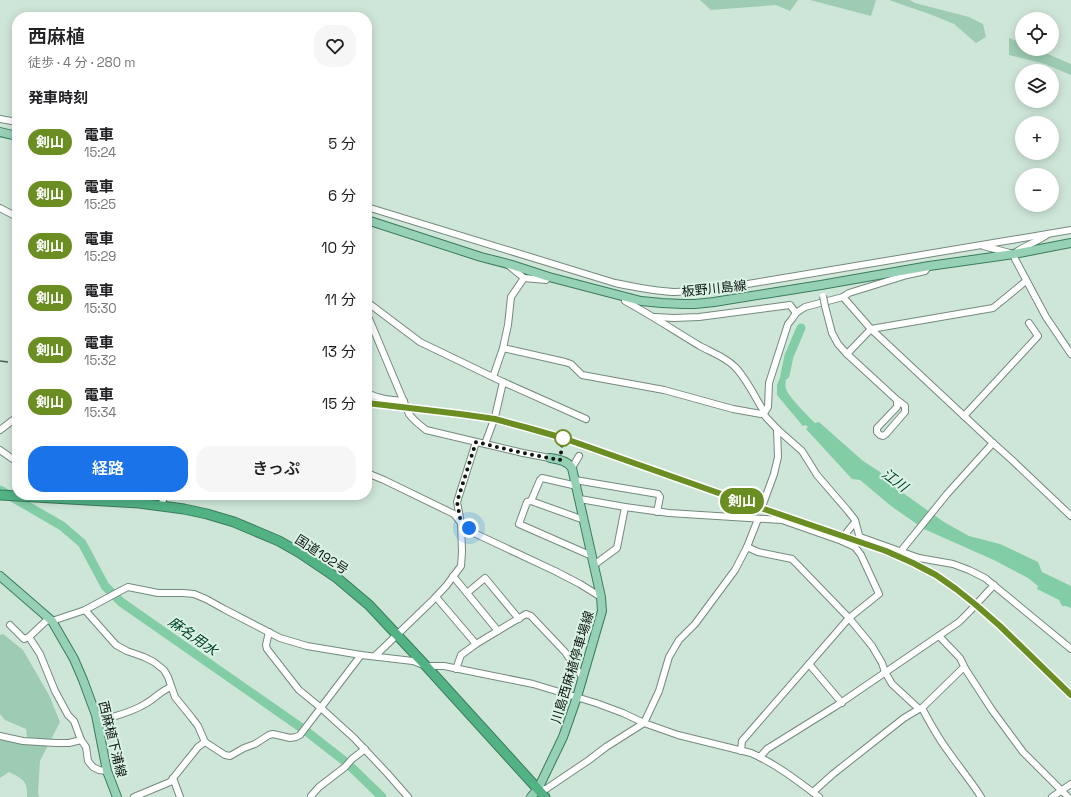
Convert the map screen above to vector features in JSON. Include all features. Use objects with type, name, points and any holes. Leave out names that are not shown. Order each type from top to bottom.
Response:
[{"type":"highway","name":"国道192号","points":[[0,495],[12,496]]},
{"type":"highway","name":"国道192号","points":[[103,500],[161,505],[207,514],[234,522],[278,541],[321,566],[369,605],[545,797]]},
{"type":"main road","points":[[0,132],[12,135]]},
{"type":"main road","name":"板野川島線","points":[[372,222],[480,257],[506,263],[549,277],[626,298],[662,303],[695,304],[714,302],[821,286],[929,266],[1014,254],[1071,243]]},
{"type":"main road","points":[[550,458],[570,464],[572,468]]},
{"type":"main road","name":"川島西麻植停車場線","points":[[531,797],[538,789],[563,737],[583,678],[602,611],[602,597],[572,468]]},
{"type":"main road","name":"西麻植下浦線","points":[[0,576],[52,621],[77,666],[96,715],[107,771],[117,797]]},
{"type":"street","points":[[0,119],[12,121]]},
{"type":"street","points":[[0,208],[12,214]]},
{"type":"street","points":[[372,209],[615,283],[632,287],[674,292],[718,289],[1071,230]]},
{"type":"street","points":[[1014,254],[1020,249],[1043,238],[1049,233]]},
{"type":"street","points":[[979,245],[1014,254]]},
{"type":"street","points":[[1056,246],[1061,248],[1071,247]]},
{"type":"street","points":[[1014,254],[1026,281],[1053,329],[1071,354]]},
{"type":"street","points":[[506,263],[524,278],[546,280],[549,277]]},
{"type":"street","points":[[764,414],[768,407],[768,383],[788,324],[796,313],[809,305],[843,297],[849,293],[907,275],[926,271],[929,266]]},
{"type":"street","points":[[493,377],[503,348],[508,325],[511,297],[524,278]]},
{"type":"street","points":[[846,354],[871,329],[993,308],[1026,281]]},
{"type":"street","points":[[821,286],[832,333],[838,344],[846,354],[905,406],[906,412],[886,434],[883,436],[880,435],[877,432],[877,428],[897,407],[898,400]]},
{"type":"street","points":[[843,297],[871,329],[1071,516]]},
{"type":"street","points":[[626,298],[625,301],[653,316],[700,346],[728,361],[735,367],[742,375],[765,416],[802,451],[817,475],[848,511],[855,522],[860,537]]},
{"type":"street","points":[[653,316],[674,318],[699,317],[790,305],[796,313]]},
{"type":"street","points":[[372,306],[420,342],[586,419]]},
{"type":"street","points":[[964,416],[1038,336],[1029,323]]},
{"type":"street","points":[[372,326],[411,418],[426,430],[550,458]]},
{"type":"street","points":[[503,348],[571,364],[582,375],[664,390],[733,409],[764,414]]},
{"type":"street","points":[[485,444],[495,418],[504,382]]},
{"type":"street","points":[[372,396],[404,401]]},
{"type":"street","points":[[0,430],[12,421]]},
{"type":"street","points":[[763,504],[774,474],[778,457],[777,429]]},
{"type":"street","points":[[375,656],[436,597],[461,566],[461,523],[457,502],[476,442]]},
{"type":"street","points":[[901,551],[934,509],[993,443]]},
{"type":"street","points":[[0,450],[12,458]]},
{"type":"street","points":[[572,468],[579,456]]},
{"type":"street","points":[[372,476],[384,480],[454,514],[461,523],[476,534],[561,574],[602,597]]},
{"type":"street","points":[[592,556],[519,524],[527,502],[531,501],[542,478],[658,494],[660,496],[657,512]]},
{"type":"street","points":[[580,499],[657,512],[685,515],[782,520],[842,541],[855,547],[861,555],[879,594],[849,618],[742,741],[741,750]]},
{"type":"street","points":[[161,505],[163,500]]},
{"type":"street","points":[[531,501],[584,520]]},
{"type":"street","points":[[594,565],[617,548],[625,507]]},
{"type":"street","points":[[538,789],[546,790],[606,747],[644,723],[659,691],[669,657],[679,640],[694,624],[735,570],[758,519]]},
{"type":"street","points":[[842,541],[855,522]]},
{"type":"street","points":[[847,532],[919,558],[953,564],[985,578],[1071,649]]},
{"type":"street","points":[[746,547],[758,552],[792,559],[822,592],[849,618],[872,646],[892,684],[920,709],[981,797]]},
{"type":"street","points":[[453,576],[498,631]]},
{"type":"street","points":[[467,593],[485,578],[519,619]]},
{"type":"street","points":[[760,757],[767,749],[842,702],[939,636],[965,616],[994,585]]},
{"type":"street","points":[[10,625],[24,640],[48,620],[52,621],[85,610],[128,588],[158,593],[194,594],[280,638],[307,646],[361,655],[413,661],[426,666],[444,666],[533,684],[623,713],[644,723],[678,735],[751,753],[760,757],[820,797]]},
{"type":"street","points":[[436,597],[476,644]]},
{"type":"street","points":[[85,610],[116,645],[154,662],[164,670],[177,700],[198,726],[204,742],[225,755],[230,756],[255,744],[269,735],[273,734],[290,738],[296,737],[300,734],[307,727],[361,655]]},
{"type":"street","points":[[456,669],[461,655],[476,644],[526,614],[531,616],[565,652],[583,678]]},
{"type":"street","points":[[269,632],[266,645],[267,649],[299,690],[321,708],[365,749],[408,797]]},
{"type":"street","points":[[939,636],[960,658],[964,667],[992,710],[1023,752],[1068,797]]},
{"type":"street","points":[[29,637],[40,654],[55,690],[68,715],[74,721],[81,740],[86,747],[88,761],[93,767],[99,770],[107,771]]},
{"type":"street","points":[[809,664],[842,702]]},
{"type":"street","points":[[813,792],[833,774],[904,718],[920,709],[964,667]]},
{"type":"street","points":[[98,722],[146,704],[164,690],[171,687]]},
{"type":"street","points":[[0,736],[23,741],[55,743],[69,743],[81,740]]},
{"type":"street","points":[[134,797],[170,782],[198,747],[204,742]]},
{"type":"street","points":[[311,797],[318,787],[345,768],[352,759],[365,749]]},
{"type":"street","points":[[173,778],[180,797]]},
{"type":"street","points":[[1052,797],[1071,784]]},
{"type":"shaded area","points":[[700,0],[798,0],[790,11],[776,5],[711,10]]},
{"type":"shaded area","points":[[810,0],[876,0],[871,16]]},
{"type":"shaded area","points":[[889,0],[910,0],[915,3],[969,17],[983,24],[986,37],[976,43],[954,24]]},
{"type":"shaded area","points":[[1009,38],[1015,40],[1015,56],[1052,56],[1071,64],[1071,75],[1059,70],[1059,64],[1045,64],[1009,55]]},
{"type":"shaded area","points":[[786,363],[790,364],[786,380],[786,389],[794,401],[815,423],[819,422],[863,461],[880,472],[889,483],[944,522],[969,536],[1000,544],[1038,562],[1042,572],[1071,586],[1071,608],[1062,606],[1059,600],[1037,589],[1038,586],[1028,578],[996,561],[924,529],[891,506],[860,480],[852,479],[806,429],[808,427],[806,425],[802,425],[777,395],[777,385]]},
{"type":"shaded area","points":[[3,634],[23,650],[49,695],[60,722],[40,761],[39,797],[27,797],[27,787],[24,781],[9,772],[0,778],[0,738],[24,745],[27,737],[26,729],[5,720],[0,714],[0,635]]},
{"type":"waterway","name":"江川","points":[[785,375],[789,356],[801,328]]},
{"type":"waterway","name":"麻名用水","points":[[0,490],[12,497]]},
{"type":"waterway","name":"麻名用水","points":[[17,500],[62,526],[82,543],[105,586],[121,602],[306,731],[347,763],[382,797]]},
{"type":"railway","points":[[0,361],[12,362]]},
{"type":"railway","points":[[372,404],[495,419],[563,438],[886,551],[936,575],[956,589],[1000,626],[1071,695]]},
{"type":"train","name":"剣山","points":[[372,404],[495,419],[563,438],[886,551],[936,575],[956,589],[1000,626],[1071,695]]},
{"type":"route","points":[[469,528],[461,523],[457,502],[476,442],[560,460],[563,438]]}]
